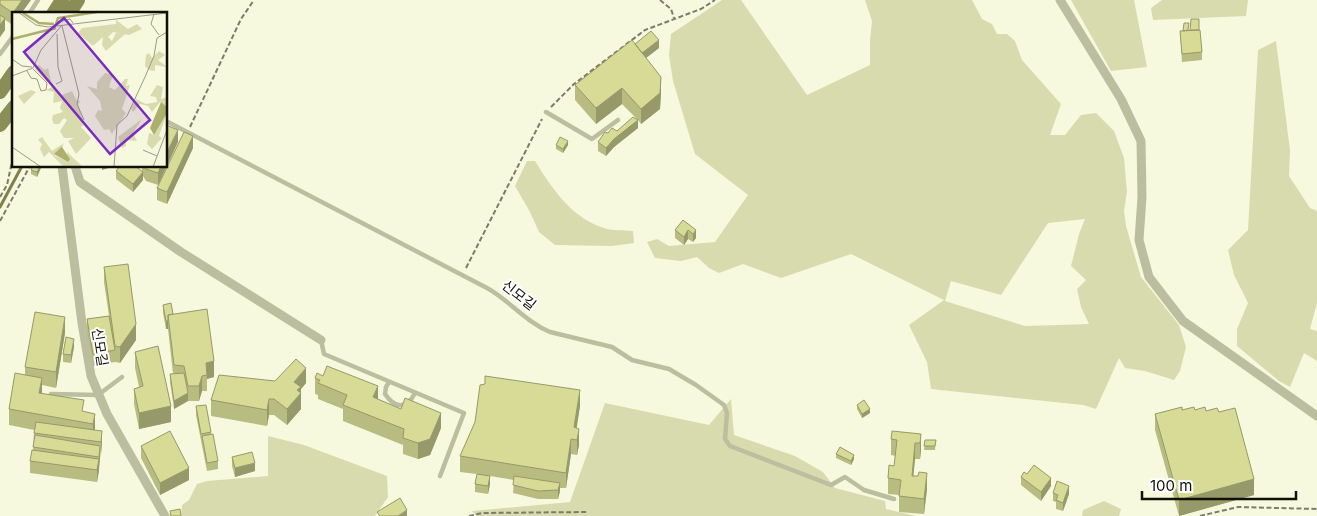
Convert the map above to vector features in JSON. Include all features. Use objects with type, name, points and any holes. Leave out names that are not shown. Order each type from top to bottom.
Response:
[{"type":"main road","points":[[54,12],[62,0]]},
{"type":"main road","points":[[70,12],[78,0]]},
{"type":"main road","points":[[0,92],[12,75]]},
{"type":"main road","points":[[0,125],[12,110]]},
{"type":"street","points":[[1060,0],[1121,99],[1141,140],[1142,197],[1139,240],[1149,277],[1183,321],[1317,416]]},
{"type":"street","name":"신모길","points":[[62,168],[82,323],[91,376],[107,414],[165,516]]},
{"type":"street","points":[[75,168],[80,182],[182,252],[321,340]]},
{"type":"lane","points":[[30,12],[38,0]]},
{"type":"lane","points":[[0,54],[12,38]]},
{"type":"lane","points":[[546,112],[592,139],[618,120]]},
{"type":"lane","name":"신모길","points":[[168,122],[500,295],[541,328],[550,332],[612,347],[632,360],[669,369],[724,405],[727,413],[725,439],[730,446],[831,485],[845,477],[864,490],[894,499]]},
{"type":"lane","points":[[321,340],[324,354],[464,413],[440,476]]},
{"type":"lane","points":[[51,394],[98,395],[122,377]]},
{"type":"lane","points":[[389,382],[385,394],[388,399],[401,405],[407,404],[415,392]]},
{"type":"path","points":[[188,132],[241,19],[254,0]]},
{"type":"path","points":[[660,0],[671,9],[674,18]]},
{"type":"path","points":[[12,127],[12,147]]},
{"type":"path","points":[[0,197],[7,185],[12,162]]},
{"type":"path","points":[[0,220],[29,168]]},
{"type":"path","points":[[1200,516],[1238,508],[1317,510]]},
{"type":"path","points":[[469,516],[482,513],[587,512]]},
{"type":"green space","points":[[722,0],[741,0],[807,95],[870,65],[872,21],[865,0],[972,0],[982,19],[992,24],[997,34],[1007,34],[1015,41],[1022,60],[1061,104],[1050,135],[1065,135],[1081,115],[1096,113],[1114,131],[1124,158],[1127,192],[1124,211],[1126,226],[1141,277],[1179,325],[1186,347],[1180,371],[1174,380],[1145,371],[1125,368],[1119,358],[1096,409],[1083,405],[931,389],[927,362],[909,325],[944,300],[851,254],[781,278],[743,264],[719,273],[709,268],[697,257],[681,261],[655,258],[647,242],[657,239],[669,246],[715,242],[748,195],[695,154],[673,81],[669,55],[671,34]],"holes":[[[1085,219],[1071,266],[1086,280],[1077,289],[1081,307],[1089,324],[1025,326],[945,301],[951,281],[1001,295],[1048,223]]]},
{"type":"green space","points":[[1071,0],[1134,0],[1147,67],[1111,71]]},
{"type":"green space","points":[[1162,0],[1248,0],[1246,16],[1153,20],[1151,8]]},
{"type":"green space","points":[[1276,41],[1290,150],[1289,176],[1310,208],[1317,211],[1317,303],[1310,329],[1317,331],[1317,361],[1304,353],[1290,387],[1279,381],[1237,346],[1237,329],[1248,303],[1234,275],[1228,250],[1248,230],[1258,50]]},
{"type":"green space","points":[[527,161],[535,161],[555,191],[580,216],[612,230],[633,231],[634,243],[612,246],[555,245],[539,232],[515,186]]},
{"type":"green space","points":[[731,399],[734,435],[795,456],[823,472],[835,488],[885,501],[886,509],[916,516],[476,516],[472,511],[570,502],[605,403],[709,425]]},
{"type":"green space","points":[[268,436],[304,445],[387,476],[388,497],[375,516],[181,516],[182,505],[189,500],[197,484],[207,481],[268,476]]},
{"type":"green space","points":[[1104,501],[1121,509],[1119,516],[1082,516],[1083,510]]},
{"type":"building","points":[[0,0],[22,0],[12,12],[0,4]]},
{"type":"building","points":[[0,15],[5,18],[0,25]]},
{"type":"building","points":[[1191,19],[1199,19],[1199,30],[1190,30]]},
{"type":"building","points":[[1184,23],[1189,23],[1188,30],[1183,31]]},
{"type":"building","points":[[1200,30],[1202,52],[1182,54],[1180,31]]},
{"type":"building","points":[[651,31],[659,40],[642,53],[635,44]]},
{"type":"building","points":[[632,40],[661,77],[660,93],[641,109],[622,88],[596,108],[575,85]]},
{"type":"building","points":[[633,117],[638,120],[614,139],[606,148],[598,142],[605,132],[608,133],[612,128],[617,131]]},
{"type":"building","points":[[168,126],[178,130],[168,150]]},
{"type":"building","points":[[184,132],[193,136],[167,192],[157,188]]},
{"type":"building","points":[[560,137],[568,141],[563,149],[556,145]]},
{"type":"building","points":[[32,168],[39,168],[37,172],[31,170]]},
{"type":"building","points":[[118,168],[138,168],[143,172],[133,184],[116,171]]},
{"type":"building","points":[[145,168],[160,168],[158,173]]},
{"type":"building","points":[[683,220],[696,230],[693,234],[688,230],[684,237],[675,230]]},
{"type":"building","points":[[128,264],[136,324],[120,347],[115,346],[104,267]]},
{"type":"building","points":[[171,303],[173,314],[168,315],[168,321],[166,321],[163,305]]},
{"type":"building","points":[[207,309],[214,361],[206,363],[207,375],[202,376],[199,386],[188,386],[184,366],[174,365],[168,315]]},
{"type":"building","points":[[35,312],[65,317],[56,372],[25,367]]},
{"type":"building","points":[[109,316],[115,350],[93,354],[87,319]]},
{"type":"building","points":[[66,337],[74,339],[71,355],[63,354]]},
{"type":"building","points":[[158,346],[171,406],[139,413],[134,389],[143,386],[135,352]]},
{"type":"building","points":[[296,359],[306,368],[294,382],[301,387],[297,390],[301,393],[287,409],[274,399],[269,399],[267,410],[211,400],[219,375],[275,381]]},
{"type":"building","points":[[327,366],[378,386],[373,397],[401,409],[405,398],[441,413],[430,439],[418,443],[403,438],[404,429],[343,405],[347,395],[318,383],[320,380],[315,378],[317,373],[323,376]]},
{"type":"building","points":[[15,373],[42,378],[39,393],[84,400],[82,411],[95,414],[93,424],[9,409]]},
{"type":"building","points":[[184,373],[188,393],[174,401],[170,374]]},
{"type":"building","points":[[485,376],[580,390],[574,427],[579,429],[577,440],[571,439],[566,473],[460,456],[475,422],[480,385],[485,384]]},
{"type":"building","points":[[864,400],[870,409],[862,414],[857,405]]},
{"type":"building","points":[[206,405],[211,432],[201,434],[196,406]]},
{"type":"building","points":[[1182,407],[1182,410],[1194,407],[1195,410],[1205,407],[1206,411],[1217,408],[1219,412],[1235,408],[1254,479],[1179,500],[1155,414]]},
{"type":"building","points":[[36,422],[102,431],[101,442],[34,433]]},
{"type":"building","points":[[170,431],[189,468],[160,483],[141,446]]},
{"type":"building","points":[[892,431],[921,434],[920,443],[915,443],[912,476],[918,476],[919,472],[927,473],[924,499],[899,496],[901,480],[888,478],[889,465],[894,466],[897,440],[891,439]]},
{"type":"building","points":[[213,434],[218,461],[207,463],[202,436]]},
{"type":"building","points":[[35,435],[100,446],[99,457],[33,447]]},
{"type":"building","points":[[925,440],[936,440],[935,446],[924,446]]},
{"type":"building","points":[[840,447],[854,455],[851,461],[836,454]]},
{"type":"building","points":[[32,450],[99,459],[97,470],[30,461]]},
{"type":"building","points":[[252,452],[255,463],[235,468],[232,457]]},
{"type":"building","points":[[1034,465],[1051,478],[1041,492],[1021,477],[1024,472],[1027,474]]},
{"type":"building","points":[[477,474],[490,476],[488,486],[475,484]]},
{"type":"building","points":[[514,476],[560,483],[558,490],[538,491],[513,485]]},
{"type":"building","points":[[1057,481],[1069,486],[1063,503],[1056,500],[1058,495],[1053,493]]},
{"type":"building","points":[[400,498],[407,510],[398,516],[380,516],[377,512]]},
{"type":"building","points":[[180,509],[181,516],[171,516],[170,511]]},
{"type":"waterway","points":[[0,207],[21,168]]}]
